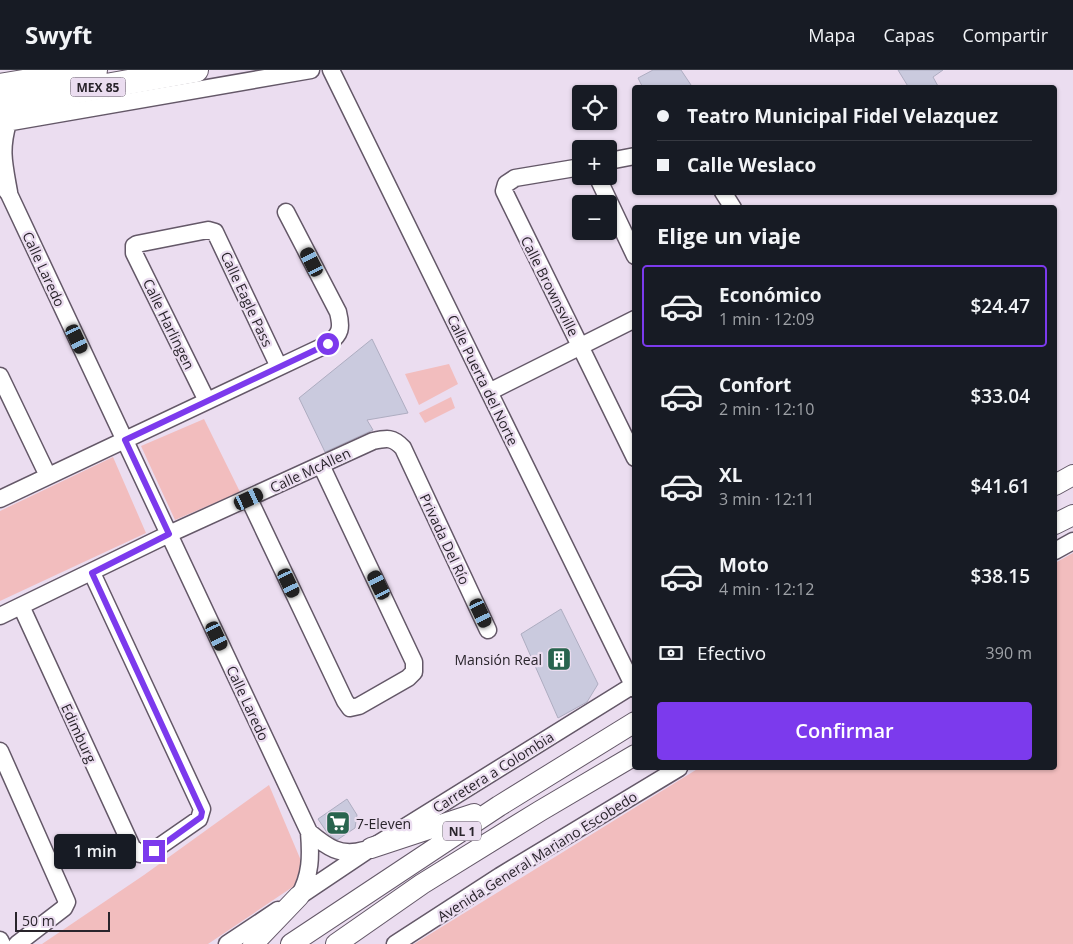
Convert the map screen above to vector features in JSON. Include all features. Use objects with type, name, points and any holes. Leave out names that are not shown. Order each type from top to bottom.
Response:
[{"type":"highway","name":"MEX 85","points":[[0,86],[95,70]]},
{"type":"highway","name":"MEX 85","points":[[3,117],[196,70]]},
{"type":"main road","points":[[1057,484],[1073,475]]},
{"type":"main road","points":[[1057,523],[1073,515]]},
{"type":"main road","name":"NL 1","points":[[291,944],[499,806],[632,724]]},
{"type":"main road","name":"NL 1","points":[[336,944],[422,884],[632,757]]},
{"type":"main road","points":[[371,848],[499,806]]},
{"type":"main road","points":[[254,944],[299,896]]},
{"type":"street","points":[[3,117],[311,70]]},
{"type":"street","name":"Calle Puerta del Norte","points":[[331,70],[632,682]]},
{"type":"street","name":"Calle Laredo","points":[[3,117],[0,154],[5,188],[309,832],[311,851],[309,875],[299,896]]},
{"type":"street","points":[[617,160],[632,157]]},
{"type":"street","name":"Calle Brownsville","points":[[572,168],[515,178],[506,184],[504,191],[632,452]]},
{"type":"street","points":[[601,185],[632,249]]},
{"type":"street","points":[[0,499],[328,344],[341,332],[338,312],[286,212]]},
{"type":"street","name":"Calle Eagle Pass","points":[[134,246],[139,243],[208,230],[215,232],[279,367]]},
{"type":"street","name":"Calle Harlingen","points":[[134,246],[134,253],[207,400]]},
{"type":"street","points":[[489,392],[632,320]]},
{"type":"street","points":[[0,376],[48,476]]},
{"type":"street","name":"Calle McAllen","points":[[0,616],[169,534],[373,441],[388,438],[402,448]]},
{"type":"street","name":"Privada Del Río","points":[[402,448],[488,630]]},
{"type":"street","points":[[249,499],[350,708],[358,706],[400,684],[414,672],[412,654],[321,465]]},
{"type":"street","points":[[1057,550],[1073,541]]},
{"type":"street","name":"Edimburg","points":[[21,606],[132,847],[143,855],[150,853],[198,820],[201,817],[202,809],[92,573]]},
{"type":"street","name":"Carretera a Colombia","points":[[228,944],[371,848],[632,687]]},
{"type":"street","points":[[0,751],[67,902],[64,908],[16,944]]},
{"type":"street","name":"Avenida General Mariano Escobedo","points":[[395,944],[500,876],[676,770]]},
{"type":"street","points":[[309,832],[338,852],[354,853],[371,848]]},
{"type":"street","points":[[0,940],[2,944]]},
{"type":"shaded area","points":[[449,364],[458,384],[419,405],[405,374]]},
{"type":"shaded area","points":[[451,397],[455,408],[425,423],[419,413]]},
{"type":"shaded area","points":[[204,419],[240,492],[175,520],[141,446]]},
{"type":"shaded area","points":[[113,457],[146,533],[0,601],[0,511]]},
{"type":"shaded area","points":[[1073,553],[1073,944],[414,944],[696,770],[1057,770],[1057,562]]},
{"type":"shaded area","points":[[269,785],[302,863],[294,886],[208,944],[42,944],[144,875]]},
{"type":"building","points":[[653,70],[681,70],[691,85],[642,85],[638,78]]},
{"type":"building","points":[[898,70],[943,70],[933,77],[937,85],[907,85]]},
{"type":"building","points":[[372,339],[408,413],[367,420],[373,430],[325,452],[299,398]]},
{"type":"building","name":"Mansión Real","points":[[561,609],[598,684],[587,702],[558,718],[521,634]]},
{"type":"building","name":"7-Eleven","points":[[347,799],[357,815],[355,828],[337,840],[328,834],[318,819]]},
{"type":"place","name":"Mansión Real","points":[[559,659]]},
{"type":"place","name":"7-Eleven","points":[[338,823]]},
{"type":"route","points":[[154,851],[201,817],[202,812],[92,573],[169,534],[125,440],[328,344]]}]
